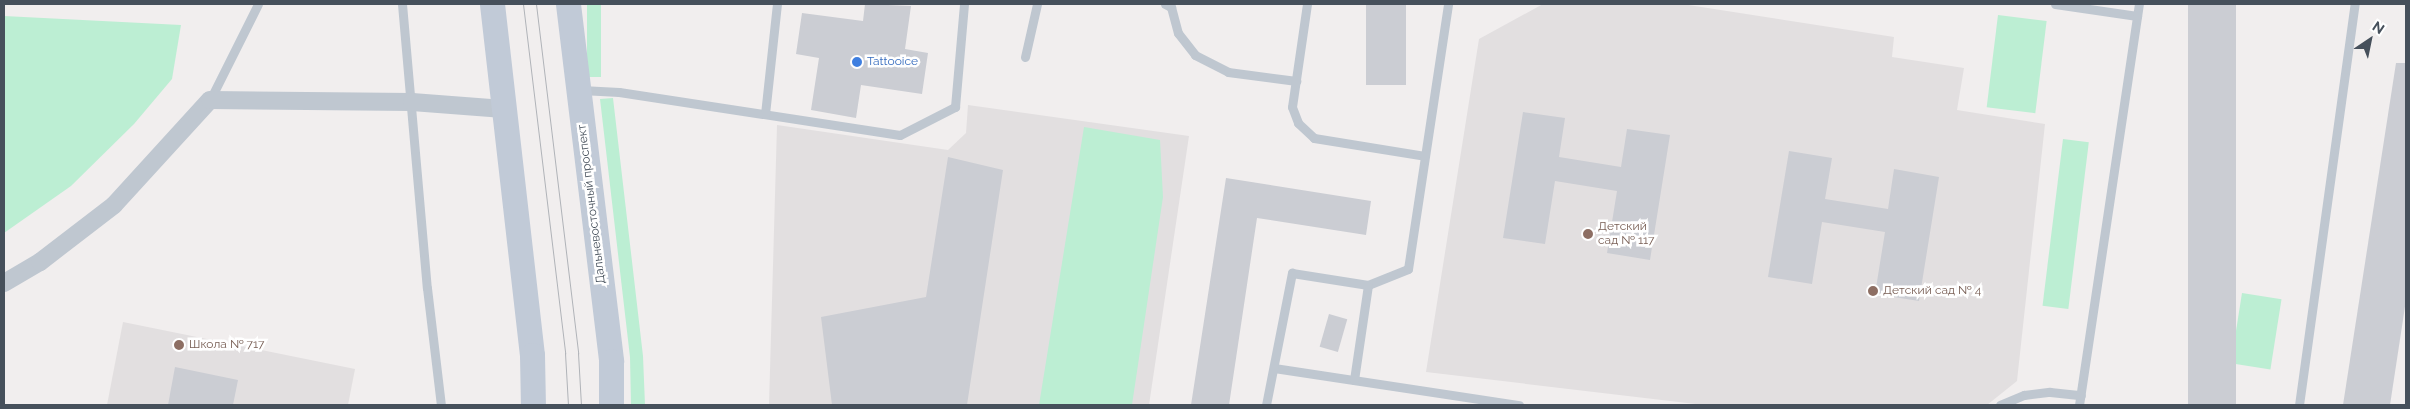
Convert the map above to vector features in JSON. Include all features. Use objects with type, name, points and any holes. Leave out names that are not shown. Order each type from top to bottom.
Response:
[{"type":"main road","points":[[492,4],[532,355],[533,405]]},
{"type":"main road","name":"Дальневосточный проспект","points":[[568,4],[611,361],[611,405]]},
{"type":"street","points":[[4,283],[40,262],[114,205],[210,100],[412,102],[504,110]]},
{"type":"lane","points":[[210,100],[258,4]]},
{"type":"lane","points":[[402,4],[427,288],[441,405]]},
{"type":"lane","points":[[765,114],[777,4]]},
{"type":"lane","points":[[578,90],[613,91],[900,135],[955,107],[964,4]]},
{"type":"lane","points":[[1025,57],[1037,4]]},
{"type":"lane","points":[[1164,4],[1171,7],[1178,33],[1195,55],[1228,72],[1296,81]]},
{"type":"lane","points":[[1307,4],[1292,107],[1298,123],[1314,138],[1425,156]]},
{"type":"lane","points":[[1266,405],[1292,273],[1368,285],[1408,269],[1448,4]]},
{"type":"lane","points":[[2055,4],[2081,6],[2137,16]]},
{"type":"lane","points":[[2080,405],[2139,4]]},
{"type":"lane","points":[[2299,405],[2355,4]]},
{"type":"lane","points":[[1354,380],[1368,285]]},
{"type":"lane","points":[[1274,368],[1520,405]]},
{"type":"lane","points":[[2000,405],[2024,395],[2050,392],[2081,395]]},
{"type":"shaded area","points":[[1543,4],[1682,4],[1894,37],[1892,57],[1964,68],[1957,110],[2045,124],[2017,381],[1987,405],[1704,405],[1426,372],[1479,39]]},
{"type":"shaded area","points":[[968,105],[1189,136],[1149,405],[769,405],[777,125],[948,150],[966,133]]},
{"type":"shaded area","name":"Школа № 717","points":[[123,322],[355,369],[348,405],[107,405]]},
{"type":"green space","points":[[587,4],[601,4],[601,77],[587,77]]},
{"type":"green space","points":[[1998,15],[2047,21],[2035,113],[1987,107]]},
{"type":"green space","points":[[4,16],[181,25],[172,79],[134,124],[71,186],[4,233]]},
{"type":"green space","points":[[613,98],[643,356],[645,405],[631,405],[630,357],[600,99]]},
{"type":"green space","points":[[1084,127],[1160,140],[1163,197],[1132,405],[1039,405]]},
{"type":"green space","points":[[2063,139],[2089,142],[2068,309],[2043,306]]},
{"type":"green space","points":[[2242,293],[2282,299],[2270,369],[2231,363]]},
{"type":"building","points":[[865,4],[911,6],[905,49],[928,53],[922,94],[861,85],[856,118],[811,110],[819,58],[796,54],[802,13],[863,21]]},
{"type":"building","points":[[1366,4],[1406,4],[1406,85],[1366,85]]},
{"type":"building","points":[[2188,4],[2236,4],[2236,405],[2188,405]]},
{"type":"building","points":[[2396,63],[2406,63],[2406,300],[2390,405],[2343,405]]},
{"type":"building","points":[[1523,112],[1565,118],[1559,157],[1621,167],[1627,129],[1670,135],[1650,260],[1607,253],[1617,191],[1555,181],[1545,244],[1503,238]]},
{"type":"building","points":[[1789,151],[1832,158],[1825,199],[1888,209],[1894,169],[1939,177],[1919,301],[1875,294],[1885,232],[1822,222],[1812,284],[1768,277]]},
{"type":"building","points":[[948,157],[1003,170],[967,405],[832,405],[821,317],[926,297]]},
{"type":"building","points":[[1226,178],[1371,201],[1366,235],[1257,218],[1229,405],[1191,405]]},
{"type":"building","points":[[1329,314],[1347,319],[1338,352],[1320,347]]},
{"type":"building","points":[[175,367],[238,380],[233,405],[168,405]]},
{"type":"tram line","points":[[523,4],[565,353],[568,405]]},
{"type":"tram line","points":[[536,4],[578,353],[581,405]]},
{"type":"place","name":"Tattooice","points":[[857,62]]},
{"type":"place","name":"Детский сад № 117","points":[[1588,234]]},
{"type":"place","name":"Детский сад № 4","points":[[1873,291]]},
{"type":"place","name":"Школа № 717","points":[[179,345]]}]
